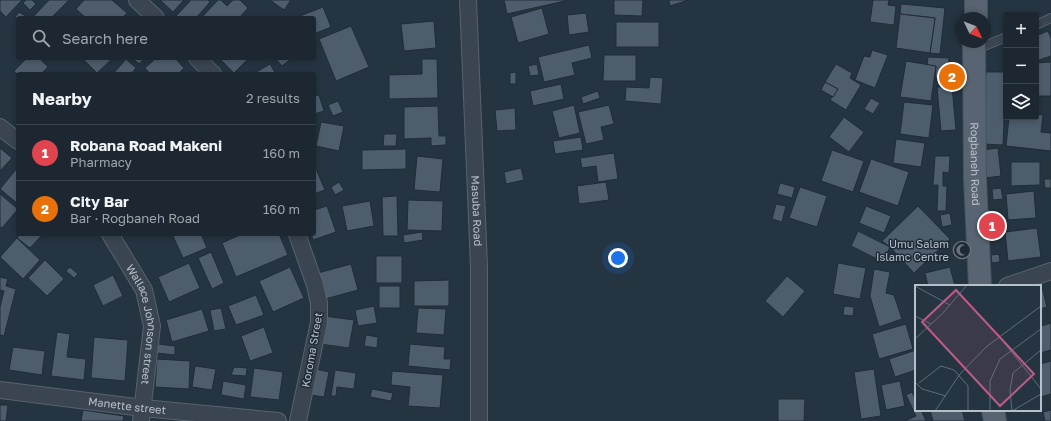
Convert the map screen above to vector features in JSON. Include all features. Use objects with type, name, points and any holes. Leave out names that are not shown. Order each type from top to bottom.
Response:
[{"type":"main road","points":[[976,0],[976,12]]},
{"type":"main road","name":"Rogbaneh Road","points":[[974,48],[975,179],[980,285]]},
{"type":"main road","points":[[993,411],[995,421]]},
{"type":"street","points":[[137,0],[154,16]]},
{"type":"street","name":"Masuba Road","points":[[468,0],[480,267],[479,421]]},
{"type":"street","points":[[199,60],[211,72]]},
{"type":"street","points":[[0,127],[16,139]]},
{"type":"street","name":"Wallace Johnson street","points":[[111,236],[144,290],[152,326],[142,414]]},
{"type":"street","name":"Koroma Street","points":[[297,236],[315,285],[319,303],[319,322],[298,421]]},
{"type":"street","points":[[1010,285],[1051,271]]},
{"type":"street","name":"Manette street","points":[[0,390],[142,414],[278,421]]},
{"type":"lane","points":[[1039,24],[1051,18]]},
{"type":"lane","points":[[991,41],[1003,38]]},
{"type":"building","points":[[0,0],[22,0],[6,17],[0,11]]},
{"type":"building","points":[[26,0],[32,0],[36,4],[30,10],[23,3]]},
{"type":"building","points":[[49,0],[69,0],[53,16],[34,16]]},
{"type":"building","points":[[84,0],[112,0],[127,13],[124,16],[84,16],[76,9]]},
{"type":"building","points":[[160,0],[184,0],[173,12]]},
{"type":"building","points":[[191,0],[208,0],[210,2],[198,16],[176,16]]},
{"type":"building","points":[[218,0],[221,0],[227,6],[233,0],[240,0],[248,8],[241,16],[203,16]]},
{"type":"building","points":[[270,0],[291,0],[284,10]]},
{"type":"building","points":[[504,0],[565,0],[565,1],[507,14]]},
{"type":"building","points":[[614,0],[643,0],[642,16],[614,15]]},
{"type":"building","points":[[669,0],[689,0],[670,6]]},
{"type":"building","points":[[873,0],[889,0],[888,5],[896,6],[894,25],[870,22]]},
{"type":"building","points":[[901,4],[945,8],[940,54],[930,53],[935,18],[900,14]]},
{"type":"building","points":[[323,7],[331,27],[316,33],[316,16],[300,16]]},
{"type":"building","points":[[542,8],[549,34],[518,43],[511,17]]},
{"type":"building","points":[[19,12],[25,16],[16,16],[15,17]]},
{"type":"building","points":[[586,13],[589,32],[569,35],[567,15]]},
{"type":"building","points":[[900,14],[935,18],[930,53],[896,48]]},
{"type":"building","points":[[434,21],[436,48],[404,51],[401,24]]},
{"type":"building","points":[[616,22],[659,22],[659,47],[616,47]]},
{"type":"building","points":[[351,26],[369,67],[336,81],[319,39]]},
{"type":"building","points":[[1048,31],[1051,38],[1051,56],[1039,60],[1039,48],[1039,35]]},
{"type":"building","points":[[589,45],[592,58],[572,63],[575,75],[544,82],[538,57]]},
{"type":"building","points":[[872,50],[888,55],[875,88],[855,80],[864,56],[870,57]]},
{"type":"building","points":[[604,55],[636,55],[636,81],[603,81]]},
{"type":"building","points":[[928,57],[949,58],[947,79],[935,78],[936,66],[927,65]]},
{"type":"building","points":[[422,59],[437,59],[438,98],[389,99],[389,75],[422,74]]},
{"type":"building","points":[[25,60],[41,60],[48,67],[43,72],[16,73],[14,71]]},
{"type":"building","points":[[84,60],[111,60],[98,72],[96,72]]},
{"type":"building","points":[[125,60],[136,68],[133,72],[115,72]]},
{"type":"building","points":[[134,60],[143,60],[139,64]]},
{"type":"building","points":[[154,60],[177,60],[184,68],[180,72],[148,72],[145,68]]},
{"type":"building","points":[[221,60],[247,60],[235,72],[233,72]]},
{"type":"building","points":[[277,60],[290,60],[282,66]]},
{"type":"building","points":[[906,61],[936,66],[931,101],[900,97]]},
{"type":"building","points":[[1051,62],[1051,96],[1039,96],[1039,63]]},
{"type":"building","points":[[270,64],[275,72],[256,72]]},
{"type":"building","points":[[537,64],[539,75],[530,76],[528,66]]},
{"type":"building","points":[[836,64],[852,73],[850,78],[861,85],[846,110],[830,100],[838,89],[825,82]]},
{"type":"building","points":[[516,72],[516,84],[510,84],[510,73]]},
{"type":"building","points":[[986,72],[1003,72],[1003,145],[982,144]]},
{"type":"building","points":[[650,77],[663,78],[661,104],[625,101],[626,87],[649,88]]},
{"type":"building","points":[[825,82],[838,89],[833,97],[821,90]]},
{"type":"building","points":[[561,84],[564,99],[533,106],[530,91]]},
{"type":"building","points":[[952,86],[956,130],[941,131],[937,87]]},
{"type":"building","points":[[598,91],[600,98],[583,104],[581,97]]},
{"type":"building","points":[[319,95],[324,111],[316,113],[316,96]]},
{"type":"building","points":[[871,98],[880,103],[873,114],[864,109]]},
{"type":"building","points":[[338,101],[343,112],[333,116],[328,105]]},
{"type":"building","points":[[904,102],[933,105],[929,138],[900,134]]},
{"type":"building","points":[[574,105],[580,133],[559,138],[552,111]]},
{"type":"building","points":[[609,105],[614,124],[601,127],[604,140],[586,144],[578,112]]},
{"type":"building","points":[[438,106],[439,136],[446,136],[446,145],[431,146],[431,138],[404,139],[404,107]]},
{"type":"building","points":[[515,108],[516,130],[497,131],[495,110]]},
{"type":"building","points":[[1039,114],[1043,115],[1041,132],[1051,133],[1051,151],[1006,146],[1009,120],[1039,120]]},
{"type":"building","points":[[844,117],[864,132],[849,152],[829,137]]},
{"type":"building","points":[[321,122],[344,126],[339,151],[316,146]]},
{"type":"building","points":[[384,134],[397,134],[396,146],[383,146]]},
{"type":"building","points":[[581,137],[583,150],[555,154],[553,141]]},
{"type":"building","points":[[896,139],[925,143],[921,167],[893,163]]},
{"type":"building","points":[[0,148],[12,158],[0,171]]},
{"type":"building","points":[[998,148],[1001,176],[985,178],[982,150]]},
{"type":"building","points":[[406,149],[406,169],[362,170],[362,150]]},
{"type":"building","points":[[832,150],[864,161],[853,192],[821,181]]},
{"type":"building","points":[[614,153],[618,179],[598,182],[596,166],[582,168],[580,158]]},
{"type":"building","points":[[417,156],[443,159],[440,192],[414,190]]},
{"type":"building","points":[[935,156],[950,156],[949,173],[943,172],[943,186],[947,186],[946,211],[937,211],[938,185],[933,185]]},
{"type":"building","points":[[871,159],[909,172],[898,206],[859,192]]},
{"type":"building","points":[[1011,162],[1040,162],[1040,185],[1011,186]]},
{"type":"building","points":[[521,168],[524,180],[506,184],[504,172]]},
{"type":"building","points":[[16,169],[16,202],[0,189]]},
{"type":"building","points":[[316,169],[325,190],[316,193]]},
{"type":"building","points":[[1044,179],[1051,179],[1051,188],[1045,188]]},
{"type":"building","points":[[339,182],[344,190],[335,195],[331,187]]},
{"type":"building","points":[[606,182],[609,200],[579,204],[577,186]]},
{"type":"building","points":[[780,183],[795,187],[792,198],[777,194]]},
{"type":"building","points":[[800,187],[827,196],[817,227],[789,218]]},
{"type":"building","points":[[1001,188],[1003,199],[993,200],[992,189]]},
{"type":"building","points":[[1034,191],[1036,218],[1008,220],[1006,194]]},
{"type":"building","points":[[0,194],[16,207],[16,211],[2,228],[0,227]]},
{"type":"building","points":[[397,196],[398,236],[383,236],[382,197]]},
{"type":"building","points":[[408,200],[443,201],[442,231],[407,230]]},
{"type":"building","points":[[370,201],[374,226],[347,231],[342,206]]},
{"type":"building","points":[[776,204],[786,206],[782,222],[772,219]]},
{"type":"building","points":[[327,206],[336,232],[313,240],[312,236],[316,236],[316,209]]},
{"type":"building","points":[[866,206],[891,216],[884,233],[859,223]]},
{"type":"building","points":[[918,206],[950,239],[914,273],[890,247],[882,241]]},
{"type":"building","points":[[950,213],[952,225],[942,227],[940,215]]},
{"type":"building","points":[[1004,220],[1005,228],[996,229],[995,221]]},
{"type":"building","points":[[1037,228],[1041,257],[1008,261],[1005,232]]},
{"type":"building","points":[[858,231],[890,247],[883,262],[851,246]]},
{"type":"building","points":[[422,232],[423,240],[404,243],[403,235]]},
{"type":"building","points":[[18,236],[41,236],[30,248],[17,238]]},
{"type":"building","points":[[173,236],[202,236],[207,248],[183,258]]},
{"type":"building","points":[[238,236],[280,236],[288,255],[236,277],[222,243]]},
{"type":"building","points":[[17,238],[40,260],[23,279],[0,257]]},
{"type":"building","points":[[211,252],[224,283],[212,289],[198,258]]},
{"type":"building","points":[[999,254],[1000,262],[992,263],[991,255]]},
{"type":"building","points":[[376,256],[402,256],[402,283],[376,283]]},
{"type":"building","points":[[45,260],[64,279],[47,296],[28,278]]},
{"type":"building","points":[[189,263],[200,288],[169,302],[158,277]]},
{"type":"building","points":[[838,263],[866,268],[860,299],[833,294]]},
{"type":"building","points":[[351,264],[358,290],[325,299],[318,273]]},
{"type":"building","points":[[70,267],[78,274],[74,278],[66,271]]},
{"type":"building","points":[[290,267],[304,298],[273,312],[259,281]]},
{"type":"building","points":[[950,267],[955,285],[928,285],[925,273]]},
{"type":"building","points":[[874,269],[890,272],[886,293],[894,295],[902,319],[879,327],[870,296]]},
{"type":"building","points":[[113,275],[123,296],[103,306],[93,285]]},
{"type":"building","points":[[787,276],[805,291],[783,317],[765,301]]},
{"type":"building","points":[[0,277],[8,279],[6,286],[16,289],[4,336],[0,335],[0,307],[4,291],[0,290]]},
{"type":"building","points":[[449,280],[449,306],[414,306],[414,281]]},
{"type":"building","points":[[1041,283],[1047,307],[1041,309],[1041,285],[1032,285]]},
{"type":"building","points":[[379,286],[400,286],[400,308],[379,308]]},
{"type":"building","points":[[256,295],[264,315],[236,325],[228,306]]},
{"type":"building","points":[[374,306],[377,323],[358,326],[355,310]]},
{"type":"building","points":[[844,306],[854,307],[853,316],[843,315]]},
{"type":"building","points":[[221,308],[226,329],[214,331],[210,310]]},
{"type":"building","points":[[418,308],[446,309],[444,335],[416,333]]},
{"type":"building","points":[[202,309],[209,331],[172,342],[166,320]]},
{"type":"building","points":[[324,316],[354,320],[349,348],[320,344]]},
{"type":"building","points":[[1051,323],[1051,350],[1041,353],[1041,326]]},
{"type":"building","points":[[906,324],[913,349],[879,359],[872,334]]},
{"type":"building","points":[[264,327],[273,353],[250,361],[241,336]]},
{"type":"building","points":[[57,332],[70,334],[67,357],[86,359],[84,380],[51,376]]},
{"type":"building","points":[[366,335],[378,337],[377,348],[364,346]]},
{"type":"building","points":[[94,337],[128,340],[125,381],[91,378]]},
{"type":"building","points":[[158,344],[175,346],[175,355],[157,353]]},
{"type":"building","points":[[410,344],[445,347],[444,359],[451,359],[450,370],[408,366]]},
{"type":"building","points":[[13,347],[45,351],[42,375],[9,370]]},
{"type":"building","points":[[915,350],[915,370],[895,377],[889,359]]},
{"type":"building","points":[[157,359],[190,361],[189,389],[155,387]]},
{"type":"building","points":[[1051,361],[1051,394],[1041,397],[1041,364]]},
{"type":"building","points":[[195,366],[216,369],[212,390],[192,387]]},
{"type":"building","points":[[234,367],[247,368],[246,376],[231,375]]},
{"type":"building","points":[[254,368],[283,372],[279,400],[250,397]]},
{"type":"building","points":[[316,369],[329,372],[324,397],[311,395]]},
{"type":"building","points":[[874,369],[881,416],[861,419],[854,372]]},
{"type":"building","points":[[335,370],[356,373],[354,389],[337,387],[336,396],[331,396]]},
{"type":"building","points":[[392,371],[443,375],[440,408],[408,406],[410,387],[391,385]]},
{"type":"building","points":[[223,381],[246,385],[244,399],[221,395]]},
{"type":"building","points":[[900,381],[905,406],[886,410],[881,385]]},
{"type":"building","points":[[372,389],[393,393],[391,401],[370,397]]},
{"type":"building","points":[[912,392],[915,398],[915,411],[921,411],[926,421],[905,421],[916,416],[906,395]]},
{"type":"building","points":[[778,399],[805,399],[804,421],[778,421]]},
{"type":"building","points":[[0,405],[8,405],[6,421],[0,421]]},
{"type":"building","points":[[83,410],[124,416],[123,421],[81,421]]},
{"type":"building","points":[[1051,410],[1051,421],[1045,421],[1043,412]]},
{"type":"building","points":[[930,411],[962,411],[965,421],[933,421]]},
{"type":"place","name":"City Bar","points":[[952,77]]},
{"type":"place","name":"Robana Road Makeni","points":[[992,226]]},
{"type":"place","name":"Umu Salam Islamc Centre","points":[[962,250]]}]
